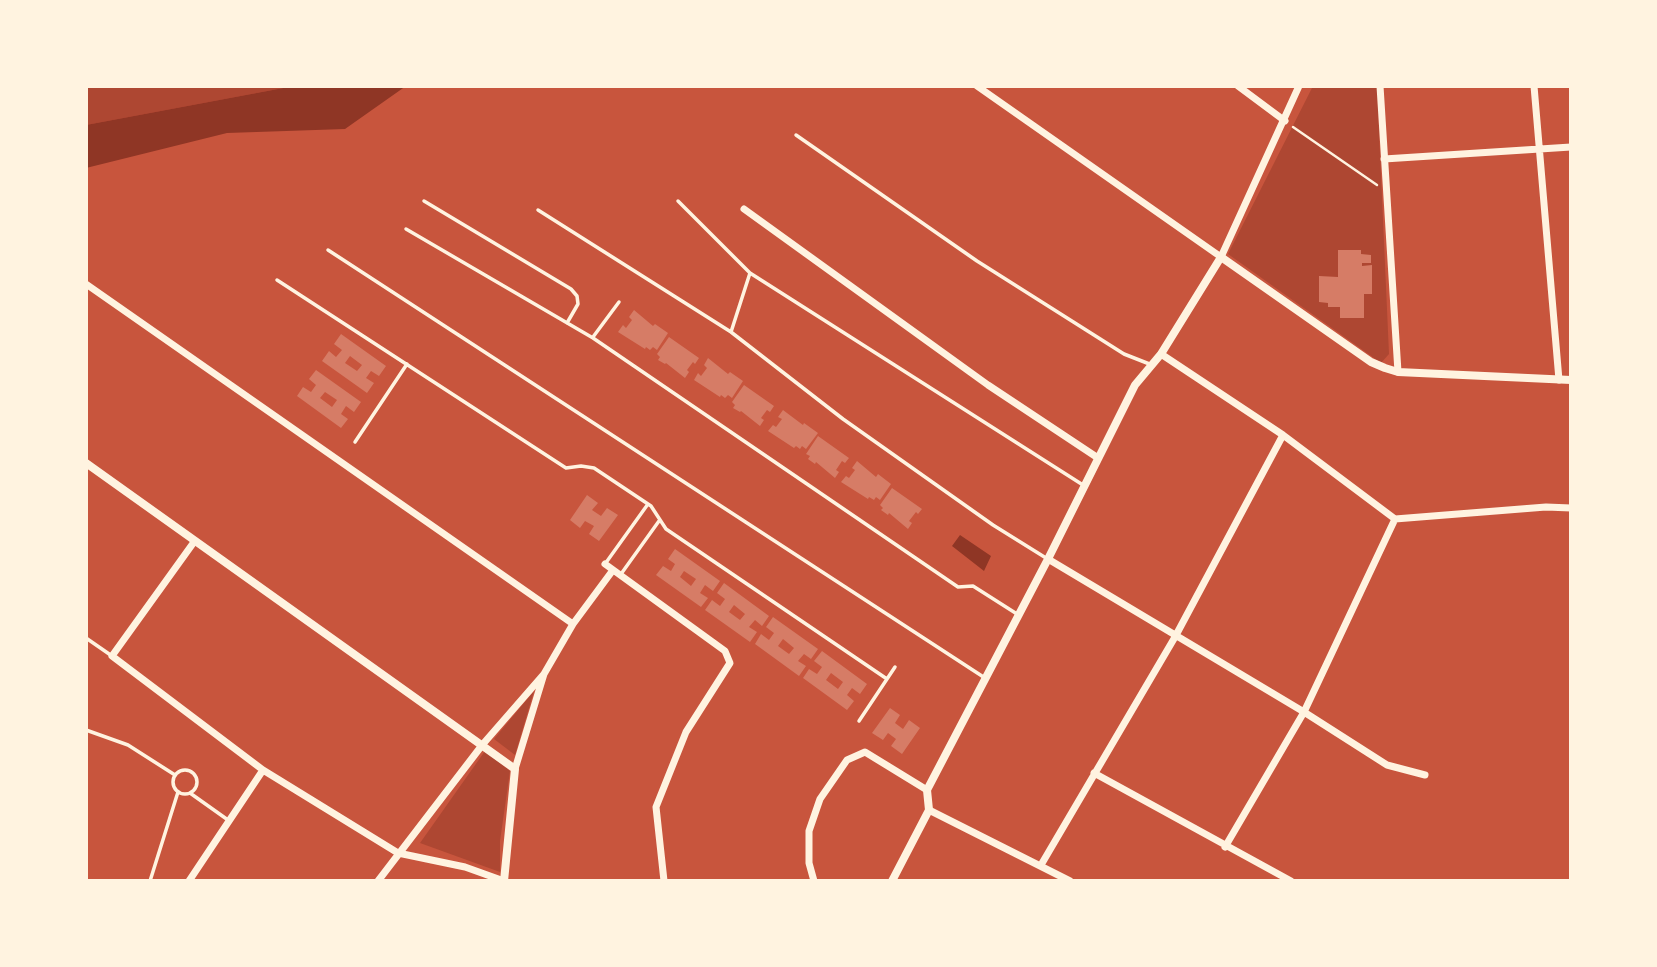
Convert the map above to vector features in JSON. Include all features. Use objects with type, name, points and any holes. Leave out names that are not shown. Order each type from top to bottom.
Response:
[{"type":"street","points":[[977,86],[1371,362],[1398,372],[1571,380]]},
{"type":"street","points":[[1238,86],[1285,121]]},
{"type":"street","points":[[892,881],[929,810],[927,790],[1048,559],[1083,485],[1135,385],[1161,354],[1221,257],[1299,86]]},
{"type":"street","points":[[1380,86],[1398,372]]},
{"type":"street","points":[[1534,86],[1559,380]]},
{"type":"street","points":[[1384,159],[1571,146]]},
{"type":"street","points":[[744,209],[988,384],[1098,458]]},
{"type":"street","points":[[86,284],[573,624]]},
{"type":"street","points":[[1161,354],[1283,435],[1395,519],[1546,507],[1571,508]]},
{"type":"street","points":[[1041,865],[1175,637],[1283,435]]},
{"type":"street","points":[[86,463],[515,769]]},
{"type":"street","points":[[1225,847],[1304,712],[1395,519]]},
{"type":"street","points":[[194,542],[112,656],[263,770],[398,853],[465,867],[504,881],[515,769],[544,674]]},
{"type":"street","points":[[1048,559],[1304,712],[1387,765],[1425,775]]},
{"type":"street","points":[[605,564],[729,657],[729,668],[686,732],[656,807],[664,881]]},
{"type":"street","points":[[378,881],[483,744],[544,674],[573,624],[613,570]]},
{"type":"street","points":[[814,881],[809,863],[809,831],[820,799],[847,760],[865,752],[927,790]]},
{"type":"street","points":[[189,881],[263,770]]},
{"type":"street","points":[[1094,773],[1291,881]]},
{"type":"street","points":[[929,810],[1041,865],[1061,879],[1070,881]]},
{"type":"lane","points":[[796,135],[977,261],[1124,354],[1152,365]]},
{"type":"lane","points":[[424,201],[571,289],[577,296],[578,304],[567,323]]},
{"type":"lane","points":[[678,201],[750,273],[1083,485]]},
{"type":"lane","points":[[538,210],[731,332],[843,419],[993,525],[1048,559]]},
{"type":"lane","points":[[406,229],[593,338],[958,587],[973,586],[1018,615]]},
{"type":"lane","points":[[328,250],[985,678]]},
{"type":"lane","points":[[731,332],[750,273]]},
{"type":"lane","points":[[277,280],[566,468],[594,468],[655,509],[659,521],[677,536],[887,679]]},
{"type":"lane","points":[[593,338],[619,302]]},
{"type":"lane","points":[[355,442],[407,364]]},
{"type":"lane","points":[[605,564],[648,504]]},
{"type":"lane","points":[[620,576],[659,521]]},
{"type":"lane","points":[[86,638],[112,656]]},
{"type":"lane","points":[[859,720],[895,667]]},
{"type":"lane","points":[[86,730],[128,746],[175,775]]},
{"type":"lane","points":[[190,793],[197,783],[196,777],[192,772],[180,771],[175,775],[173,787],[178,792],[190,793],[228,820]]},
{"type":"lane","points":[[150,881],[178,792]]},
{"type":"path","points":[[1285,121],[1385,191]]},
{"type":"shaded area","points":[[86,86],[294,86],[86,125]]},
{"type":"shaded area","points":[[294,86],[406,86],[345,129],[227,133],[86,168],[86,125]]},
{"type":"shaded area","points":[[1313,86],[1377,86],[1389,354],[1381,363],[1228,254]]},
{"type":"shaded area","points":[[960,535],[991,556],[984,571],[952,546]]},
{"type":"shaded area","points":[[534,691],[515,755],[494,739]]},
{"type":"shaded area","points":[[485,751],[510,771],[500,841],[500,872],[420,843]]},
{"type":"building","points":[[1338,250],[1361,250],[1361,254],[1371,255],[1371,263],[1362,263],[1362,266],[1372,265],[1372,294],[1364,294],[1364,318],[1340,318],[1340,307],[1328,307],[1328,303],[1319,302],[1319,276],[1338,277]]},
{"type":"building","points":[[634,310],[653,326],[655,324],[668,333],[657,350],[653,347],[650,350],[646,347],[645,349],[618,332],[623,325],[626,328],[632,320],[629,317]]},
{"type":"building","points":[[341,334],[386,366],[379,376],[371,371],[366,378],[374,383],[367,393],[322,361],[329,351],[336,357],[342,350],[334,344]],"holes":[[[350,356],[362,365],[357,371],[345,363]]]},
{"type":"building","points":[[669,337],[699,358],[687,370],[689,372],[685,378],[658,360],[660,357],[657,354]]},
{"type":"building","points":[[708,358],[728,374],[730,372],[743,381],[732,398],[728,395],[725,398],[721,395],[720,397],[694,380],[698,373],[701,376],[707,368],[704,365]]},
{"type":"building","points":[[316,370],[361,402],[354,412],[346,406],[341,414],[348,419],[341,428],[297,396],[303,387],[311,392],[316,385],[309,379]],"holes":[[[325,392],[337,400],[332,407],[320,398]]]},
{"type":"building","points":[[744,385],[774,406],[761,418],[764,420],[760,426],[733,408],[735,405],[732,402]]},
{"type":"building","points":[[783,410],[818,433],[806,449],[802,446],[800,449],[796,446],[794,448],[768,431],[773,425],[776,427],[782,419],[778,417]]},
{"type":"building","points":[[818,436],[849,458],[845,463],[842,461],[836,470],[839,472],[835,478],[816,462],[815,464],[808,459],[810,456],[806,454]]},
{"type":"building","points":[[857,461],[876,477],[878,474],[891,484],[880,500],[876,497],[874,500],[869,497],[868,499],[841,482],[846,476],[849,478]]},
{"type":"building","points":[[892,488],[922,509],[909,521],[912,523],[908,529],[889,513],[888,515],[881,510],[883,508],[880,505]]},
{"type":"building","points":[[587,495],[598,503],[592,510],[601,516],[607,508],[618,515],[599,541],[589,534],[594,526],[585,521],[580,528],[570,520]]},
{"type":"building","points":[[675,549],[720,581],[713,591],[705,585],[700,593],[708,598],[701,607],[656,575],[663,566],[671,571],[675,564],[668,559]],"holes":[[[684,571],[696,579],[691,586],[680,577]]]},
{"type":"building","points":[[724,583],[769,616],[762,626],[755,620],[749,627],[757,632],[750,642],[705,610],[712,600],[720,606],[725,599],[717,593]],"holes":[[[734,605],[745,614],[740,620],[729,612]]]},
{"type":"building","points":[[773,617],[818,649],[811,659],[804,654],[798,661],[806,666],[799,676],[755,644],[761,634],[769,640],[774,633],[766,627]],"holes":[[[783,639],[794,648],[789,654],[778,646]]]},
{"type":"building","points":[[822,651],[867,684],[860,694],[852,688],[847,695],[854,701],[847,710],[803,678],[809,669],[817,674],[822,667],[814,661]],"holes":[[[831,673],[843,682],[838,689],[826,680]]]},
{"type":"building","points":[[890,708],[900,715],[895,723],[903,729],[909,720],[920,728],[902,754],[891,746],[896,739],[888,733],[883,740],[872,733]]}]
